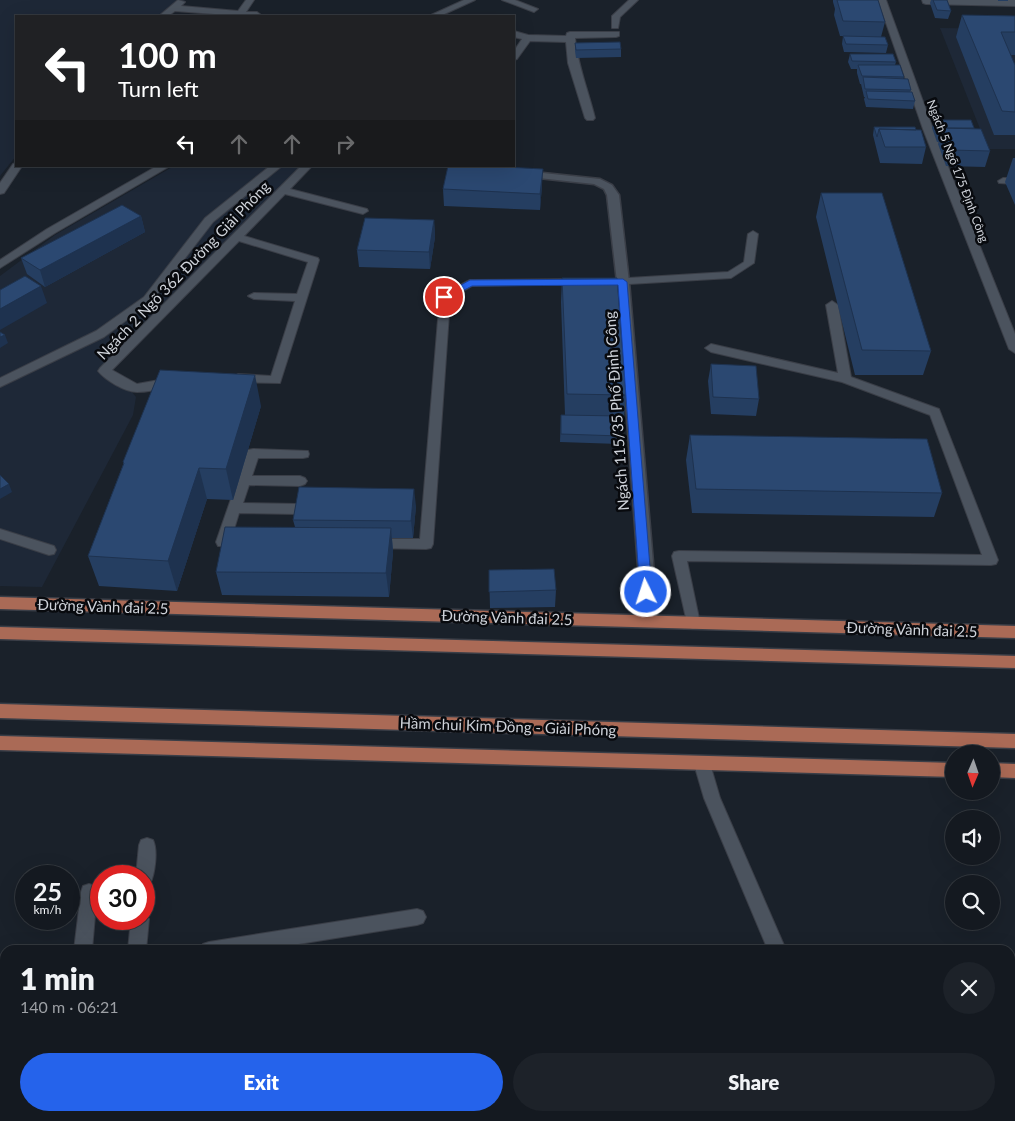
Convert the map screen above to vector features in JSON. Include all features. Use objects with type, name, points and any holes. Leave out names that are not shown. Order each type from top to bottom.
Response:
[{"type":"main road","name":"Đường Vành đai 2.5","points":[[0,603],[1015,632]]},
{"type":"main road","points":[[0,633],[1015,662]]},
{"type":"main road","name":"Hầm chui Kim Đồng - Giải Phóng","points":[[0,710],[1015,741]]},
{"type":"main road","points":[[0,743],[945,770]]},
{"type":"main road","points":[[1000,770],[1015,771]]},
{"type":"street","name":"Ngách 115/35 Phố Định Công","points":[[510,174],[596,181],[608,187],[613,195],[623,282],[650,621]]},
{"type":"lane","points":[[165,15],[184,0]]},
{"type":"lane","points":[[241,13],[250,0]]},
{"type":"lane","points":[[436,15],[471,0]]},
{"type":"lane","points":[[467,11],[479,0]]},
{"type":"lane","points":[[506,0],[524,6],[534,5]]},
{"type":"lane","points":[[590,118],[574,63],[570,35],[616,30],[616,16],[634,0]]},
{"type":"lane","points":[[874,0],[882,0]]},
{"type":"lane","name":"Ngách 5 Ngõ 175 Định Công","points":[[882,0],[928,129],[1015,350]]},
{"type":"lane","points":[[926,1],[1015,3]]},
{"type":"lane","points":[[174,8],[257,15]]},
{"type":"lane","points":[[515,34],[528,38],[571,39]]},
{"type":"lane","points":[[515,56],[528,38]]},
{"type":"lane","points":[[0,190],[16,167]]},
{"type":"lane","points":[[0,265],[51,231],[163,167]]},
{"type":"lane","points":[[0,382],[100,334],[148,299],[209,220],[276,167]]},
{"type":"lane","name":"Ngách 2 Ngõ 362 Đường Giải Phóng","points":[[165,384],[136,388],[119,381],[104,371],[306,167]]},
{"type":"lane","points":[[1003,181],[1015,181]]},
{"type":"lane","points":[[283,190],[363,211]]},
{"type":"lane","points":[[358,544],[426,544],[444,297],[470,283],[623,282],[731,275],[749,264],[752,234]]},
{"type":"lane","points":[[230,378],[276,380],[314,260],[236,237]]},
{"type":"lane","points":[[254,296],[301,298]]},
{"type":"lane","points":[[832,305],[845,379]]},
{"type":"lane","points":[[693,623],[679,556],[991,560],[935,412],[845,379],[711,348]]},
{"type":"lane","points":[[242,542],[223,542],[253,453],[303,454]]},
{"type":"lane","points":[[244,480],[300,481]]},
{"type":"lane","points":[[233,508],[298,509]]},
{"type":"lane","points":[[0,534],[49,550]]},
{"type":"lane","points":[[702,764],[712,798],[775,945]]},
{"type":"lane","points":[[145,865],[147,845]]},
{"type":"lane","points":[[84,945],[89,892]]},
{"type":"lane","points":[[240,945],[417,917]]},
{"type":"lane","points":[[137,945],[139,930]]},
{"type":"shaded area","points":[[0,0],[185,0],[167,15],[15,15],[15,157],[0,176]]},
{"type":"shaded area","points":[[940,28],[1015,29],[1015,149],[988,149]]},
{"type":"shaded area","points":[[172,167],[302,167],[145,323],[99,372],[127,386],[136,397],[133,415],[42,587],[0,586],[0,276],[55,235]]},
{"type":"building","points":[[837,0],[878,0],[885,22],[843,21]]},
{"type":"building","points":[[933,0],[947,0],[951,11],[937,10]]},
{"type":"building","points":[[962,15],[1015,16],[1015,32],[1001,32],[1015,65],[1015,112],[1002,111]]},
{"type":"building","points":[[843,36],[885,37],[888,45],[846,44]]},
{"type":"building","points":[[620,42],[621,49],[576,50],[575,43]]},
{"type":"building","points":[[850,54],[893,54],[896,62],[852,61]]},
{"type":"building","points":[[858,65],[900,65],[904,77],[862,76]]},
{"type":"building","points":[[863,77],[908,79],[911,90],[865,89]]},
{"type":"building","points":[[866,91],[912,92],[915,101],[868,99]]},
{"type":"building","points":[[934,120],[971,120],[974,128],[943,128],[940,134]]},
{"type":"building","points":[[874,127],[915,127],[916,130],[879,129],[877,137]]},
{"type":"building","points":[[943,128],[981,129],[990,151],[950,150]]},
{"type":"building","points":[[879,129],[921,130],[926,147],[885,147]]},
{"type":"building","points":[[448,167],[543,169],[540,194],[443,189]]},
{"type":"building","points":[[821,193],[882,193],[931,351],[862,350]]},
{"type":"building","points":[[122,205],[141,216],[40,270],[21,258]]},
{"type":"building","points":[[365,218],[434,220],[429,252],[357,250]]},
{"type":"building","points":[[25,276],[41,286],[0,309],[0,290]]},
{"type":"building","points":[[562,278],[617,278],[626,395],[567,394]]},
{"type":"building","points":[[711,364],[756,366],[759,399],[713,397]]},
{"type":"building","points":[[160,370],[255,375],[226,469],[199,468],[168,561],[88,556],[123,462]]},
{"type":"building","points":[[561,415],[619,416],[620,436],[561,434]]},
{"type":"building","points":[[690,435],[927,439],[942,493],[696,489]]},
{"type":"building","points":[[0,475],[9,484],[0,489]]},
{"type":"building","points":[[299,487],[414,489],[411,521],[293,520]]},
{"type":"building","points":[[225,527],[391,528],[386,573],[216,572]]},
{"type":"building","points":[[554,569],[556,590],[489,592],[489,570]]},
{"type":"route","points":[[444,297],[470,283],[623,282],[646,592]]}]
